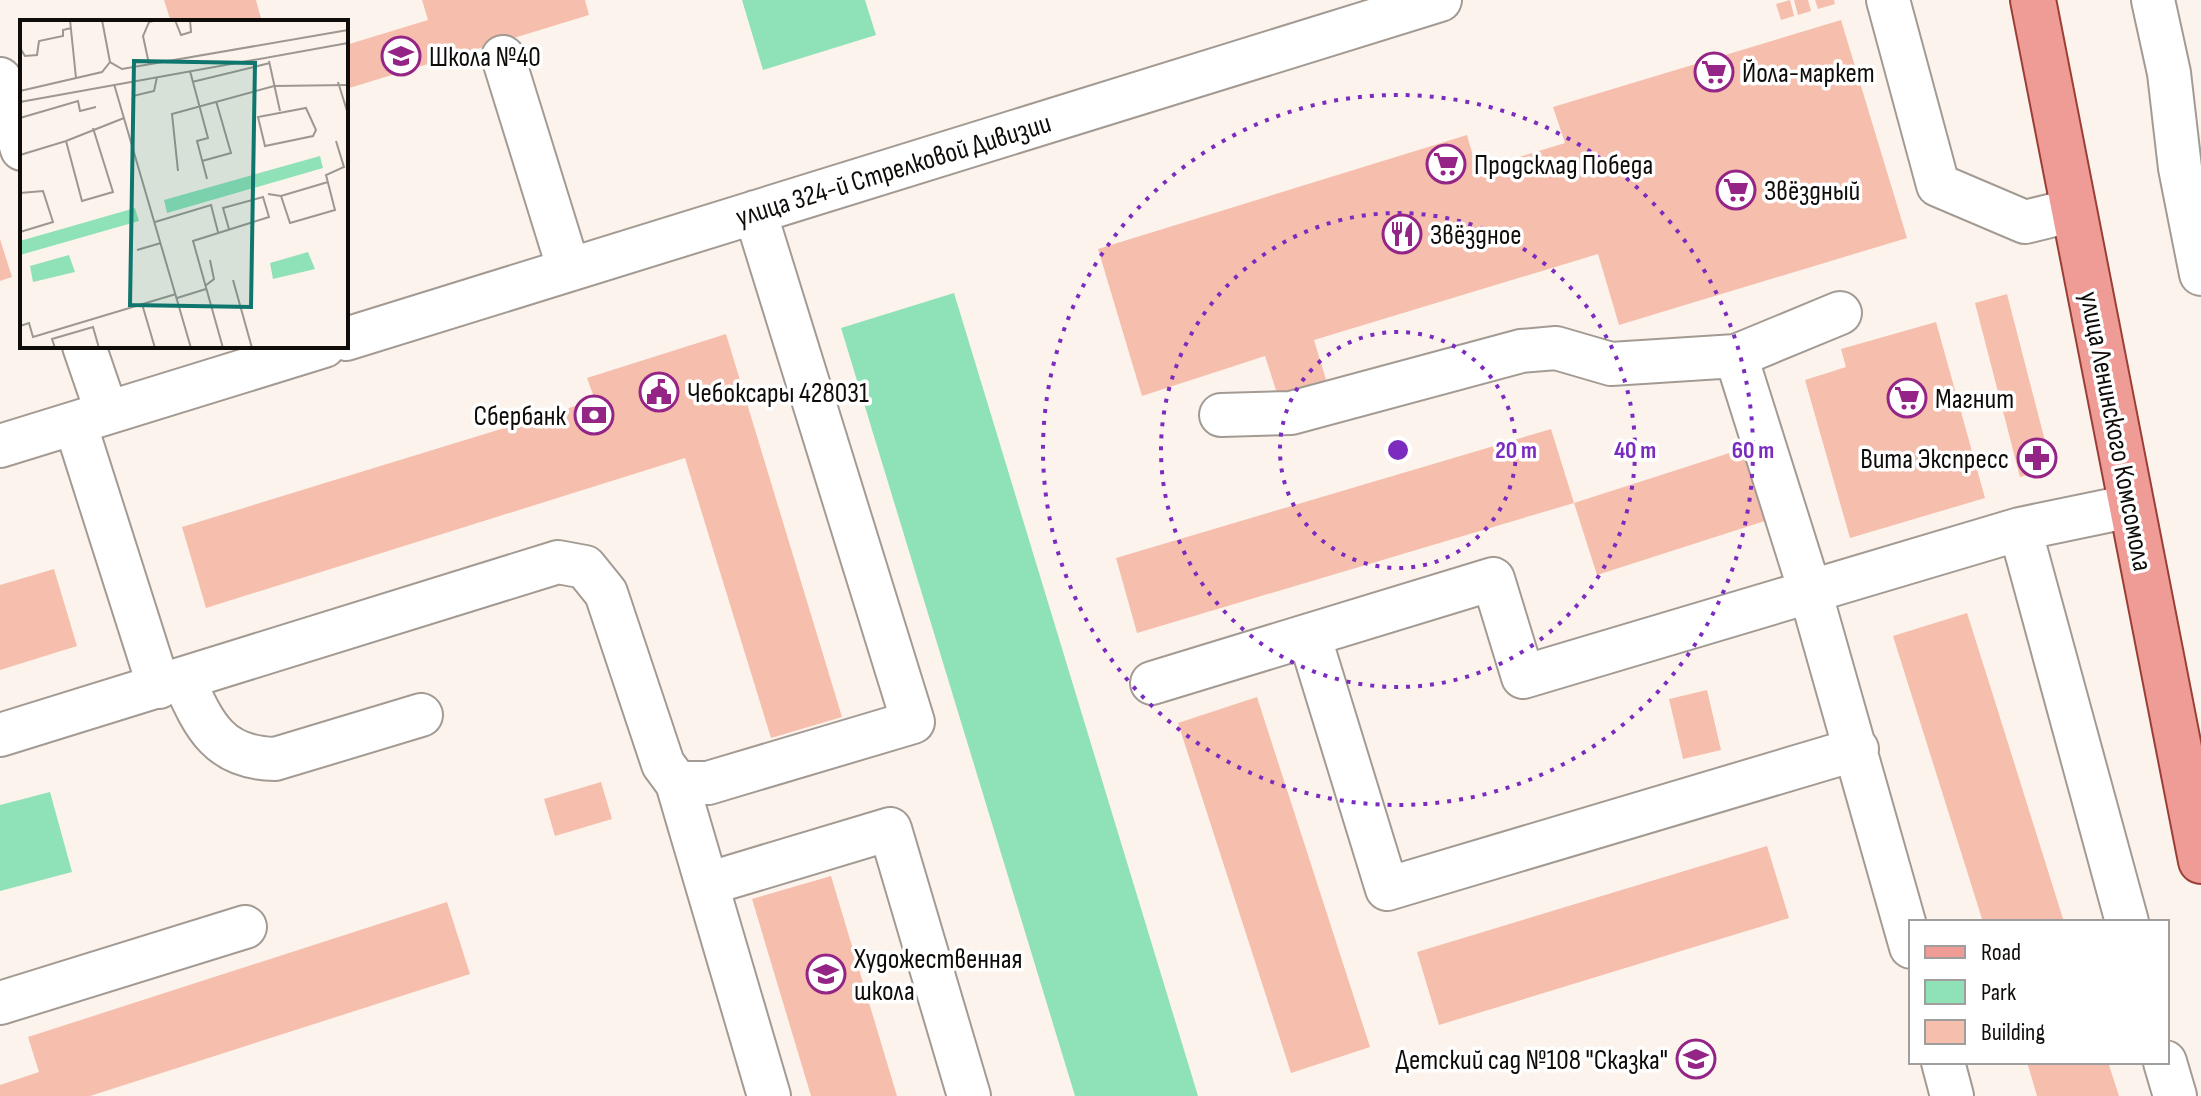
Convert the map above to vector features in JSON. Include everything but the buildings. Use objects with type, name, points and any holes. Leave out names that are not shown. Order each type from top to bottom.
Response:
[{"type":"main road","name":"улица Ленинского Комсомола","points":[[2033,0],[2201,861]]},
{"type":"street","name":"улица 324-й Стрелковой Дивизии","points":[[348,338],[1440,0]]},
{"type":"street","points":[[1888,0],[1938,185],[2025,222],[2074,210]]},
{"type":"street","points":[[2153,0],[2169,73],[2188,134],[2201,274]]},
{"type":"street","points":[[503,57],[569,270]]},
{"type":"street","points":[[677,783],[708,783],[913,722],[755,212]]},
{"type":"street","points":[[1221,415],[1291,413],[1521,351],[1556,348],[1611,364],[1736,356],[1840,313]]},
{"type":"street","points":[[84,348],[91,418],[171,683],[203,723],[228,749],[252,759],[275,759],[421,715]]},
{"type":"street","points":[[0,446],[318,348]]},
{"type":"street","points":[[1736,356],[1857,749],[1909,940]]},
{"type":"street","points":[[1152,683],[1493,579],[1523,677],[2020,529],[2131,506]]},
{"type":"street","points":[[2020,529],[2126,920]]},
{"type":"street","points":[[0,735],[558,562],[585,567],[606,593],[663,764],[677,783],[769,1096]]},
{"type":"street","points":[[1309,635],[1387,889],[1857,749]]},
{"type":"street","points":[[707,884],[890,829],[969,1096]]},
{"type":"street","points":[[0,1003],[245,927]]},
{"type":"street","points":[[1944,1064],[1952,1096]]},
{"type":"street","points":[[2166,1064],[2175,1096]]},
{"type":"green space","points":[[742,0],[865,0],[876,35],[763,70]]},
{"type":"green space","points":[[954,293],[1198,1096],[1075,1096],[841,328]]},
{"type":"green space","points":[[50,792],[72,872],[0,891],[0,805]]},
{"type":"place","name":"Школа №40","points":[[401,56]]},
{"type":"place","name":"Йола-маркет","points":[[1714,72]]},
{"type":"place","name":"Продсклад Победа","points":[[1446,164]]},
{"type":"place","name":"Звёздный","points":[[1736,190]]},
{"type":"place","name":"Звёздное","points":[[1402,234]]},
{"type":"place","name":"Чебоксары 428031","points":[[659,392]]},
{"type":"place","name":"Магнит","points":[[1907,398]]},
{"type":"place","name":"Сбербанк","points":[[594,415]]},
{"type":"place","name":"Вита Экспресс","points":[[2037,458]]},
{"type":"place","name":"Художественная школа","points":[[826,974]]},
{"type":"place","name":"Детский сад №108 \"Сказка\"","points":[[1696,1059]]}]
